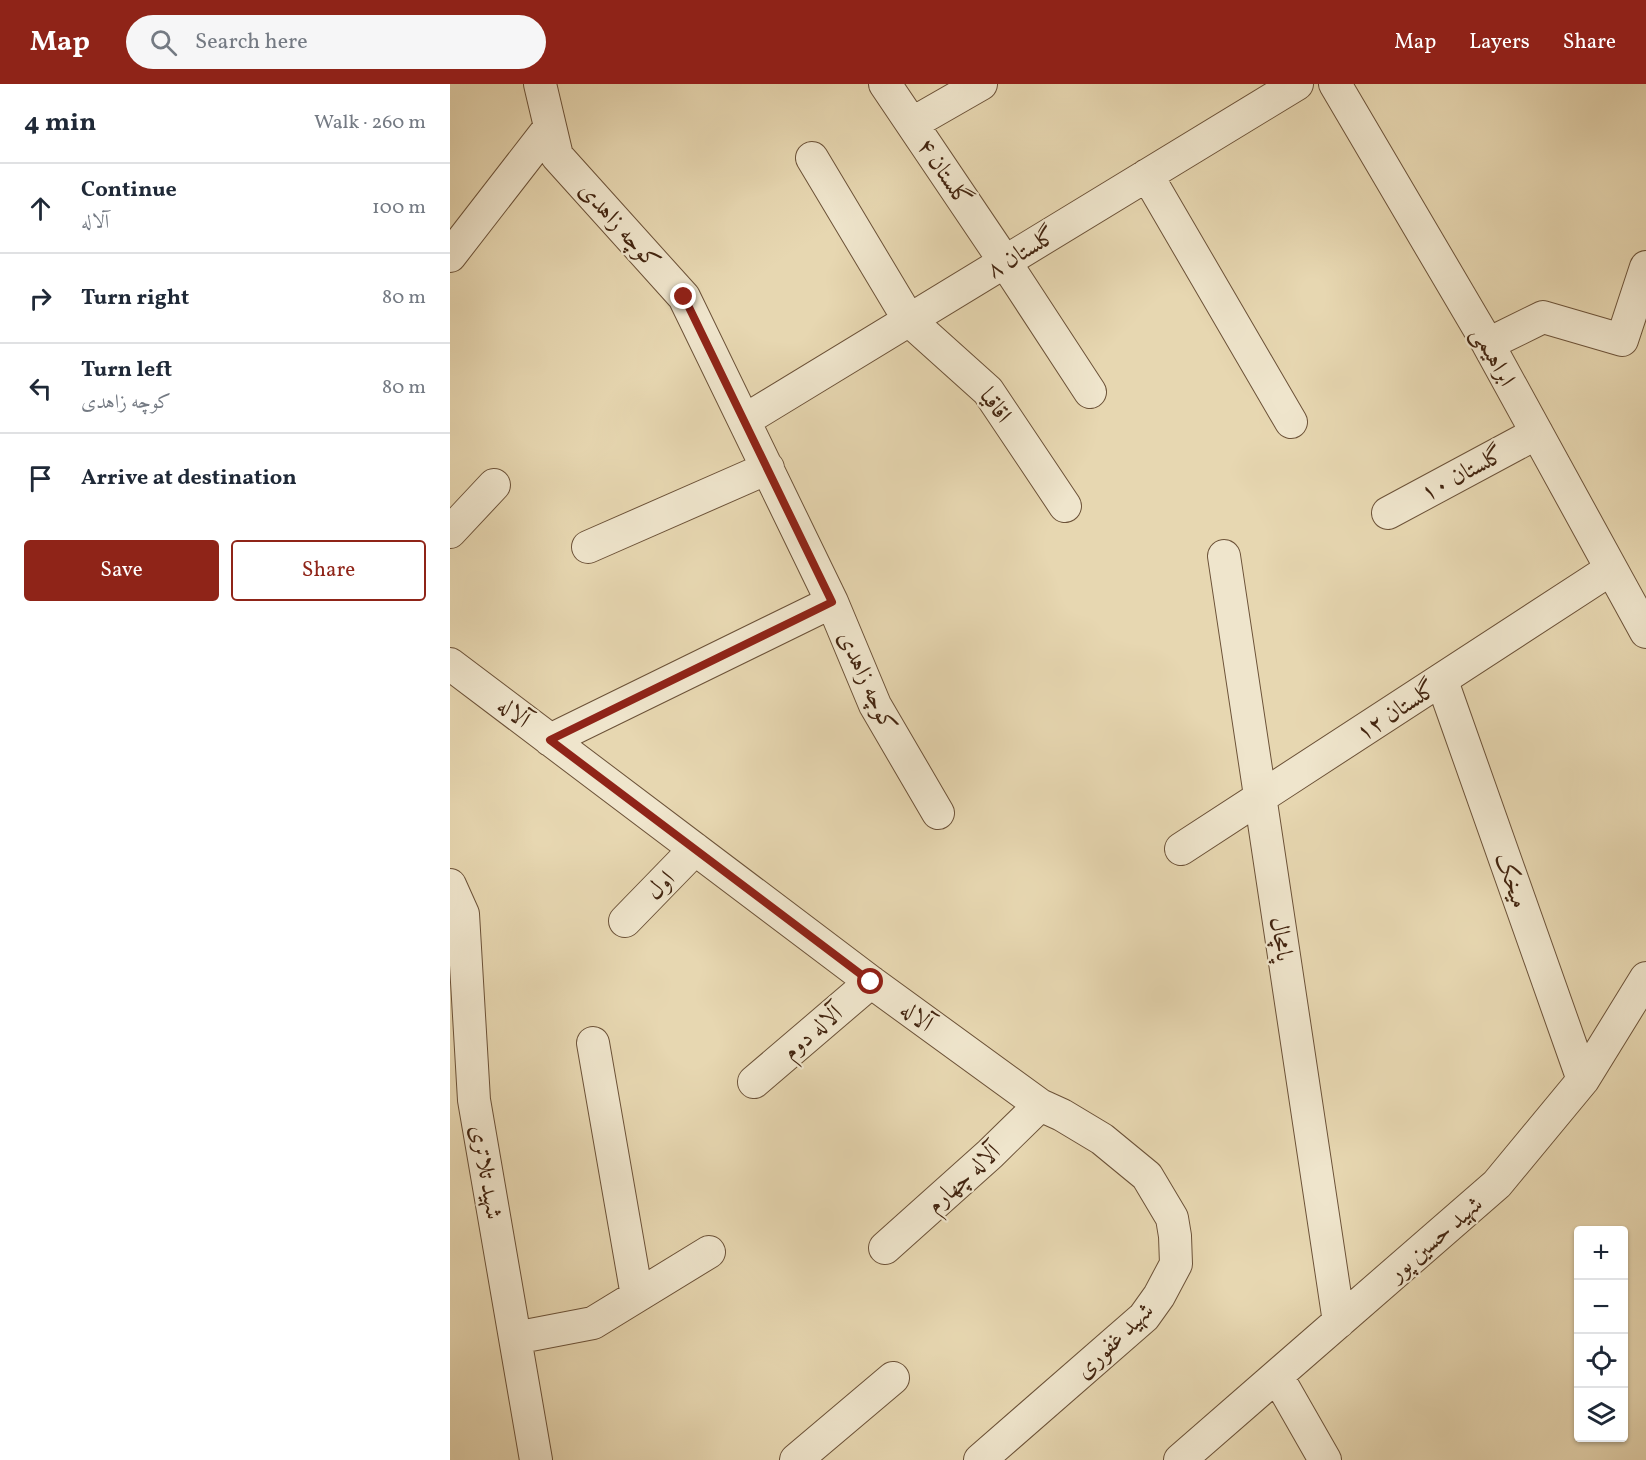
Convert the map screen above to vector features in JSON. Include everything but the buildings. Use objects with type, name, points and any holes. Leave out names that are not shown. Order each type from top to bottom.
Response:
[{"type":"street","name":"کوچه زاهدی","points":[[540,84],[557,156],[684,297],[832,602],[875,705],[938,813]]},
{"type":"street","name":"گلستان ۴","points":[[885,84],[1090,392]]},
{"type":"street","points":[[913,123],[981,84]]},
{"type":"street","name":"گلستان ۸","points":[[745,420],[1297,84]]},
{"type":"street","name":"ابراهیمی","points":[[1335,84],[1488,344],[1646,632]]},
{"type":"street","points":[[450,256],[550,127]]},
{"type":"street","name":"اقاقیا","points":[[812,158],[909,320],[987,391],[1065,506]]},
{"type":"street","points":[[1147,175],[1291,422]]},
{"type":"street","points":[[1488,344],[1543,317],[1622,340],[1646,267]]},
{"type":"street","name":"گلستان ۱۰","points":[[1388,513],[1537,433]]},
{"type":"street","points":[[588,547],[768,468]]},
{"type":"street","points":[[450,532],[494,485]]},
{"type":"street","name":"پامچال","points":[[1224,556],[1339,1322]]},
{"type":"street","name":"گلستان ۱۲","points":[[1181,849],[1611,569]]},
{"type":"street","points":[[550,740],[832,602]]},
{"type":"street","name":"آلاله","points":[[450,664],[871,982],[1040,1106]]},
{"type":"street","name":"میخک","points":[[1442,681],[1582,1080]]},
{"type":"street","name":"اول","points":[[625,921],[695,849]]},
{"type":"street","name":"شهید تلاتری","points":[[450,885],[463,914],[474,1100],[536,1460]]},
{"type":"street","name":"شهید حسین پور","points":[[1180,1460],[1497,1184],[1582,1080],[1646,978]]},
{"type":"street","name":"آلاله دوم","points":[[754,1082],[871,982]]},
{"type":"street","points":[[594,1043],[637,1296]]},
{"type":"street","name":"آلاله چهارم","points":[[885,1248],[1040,1106]]},
{"type":"street","name":"شهید غفوری","points":[[980,1460],[1144,1317],[1159,1296],[1176,1264],[1172,1218],[1147,1176],[1102,1139],[1062,1115],[1040,1106]]},
{"type":"street","points":[[515,1338],[593,1323],[709,1252]]},
{"type":"street","points":[[1277,1376],[1325,1460]]},
{"type":"street","points":[[796,1460],[892,1378]]},
{"type":"route","points":[[684,297],[832,602],[550,740],[871,982]]}]
